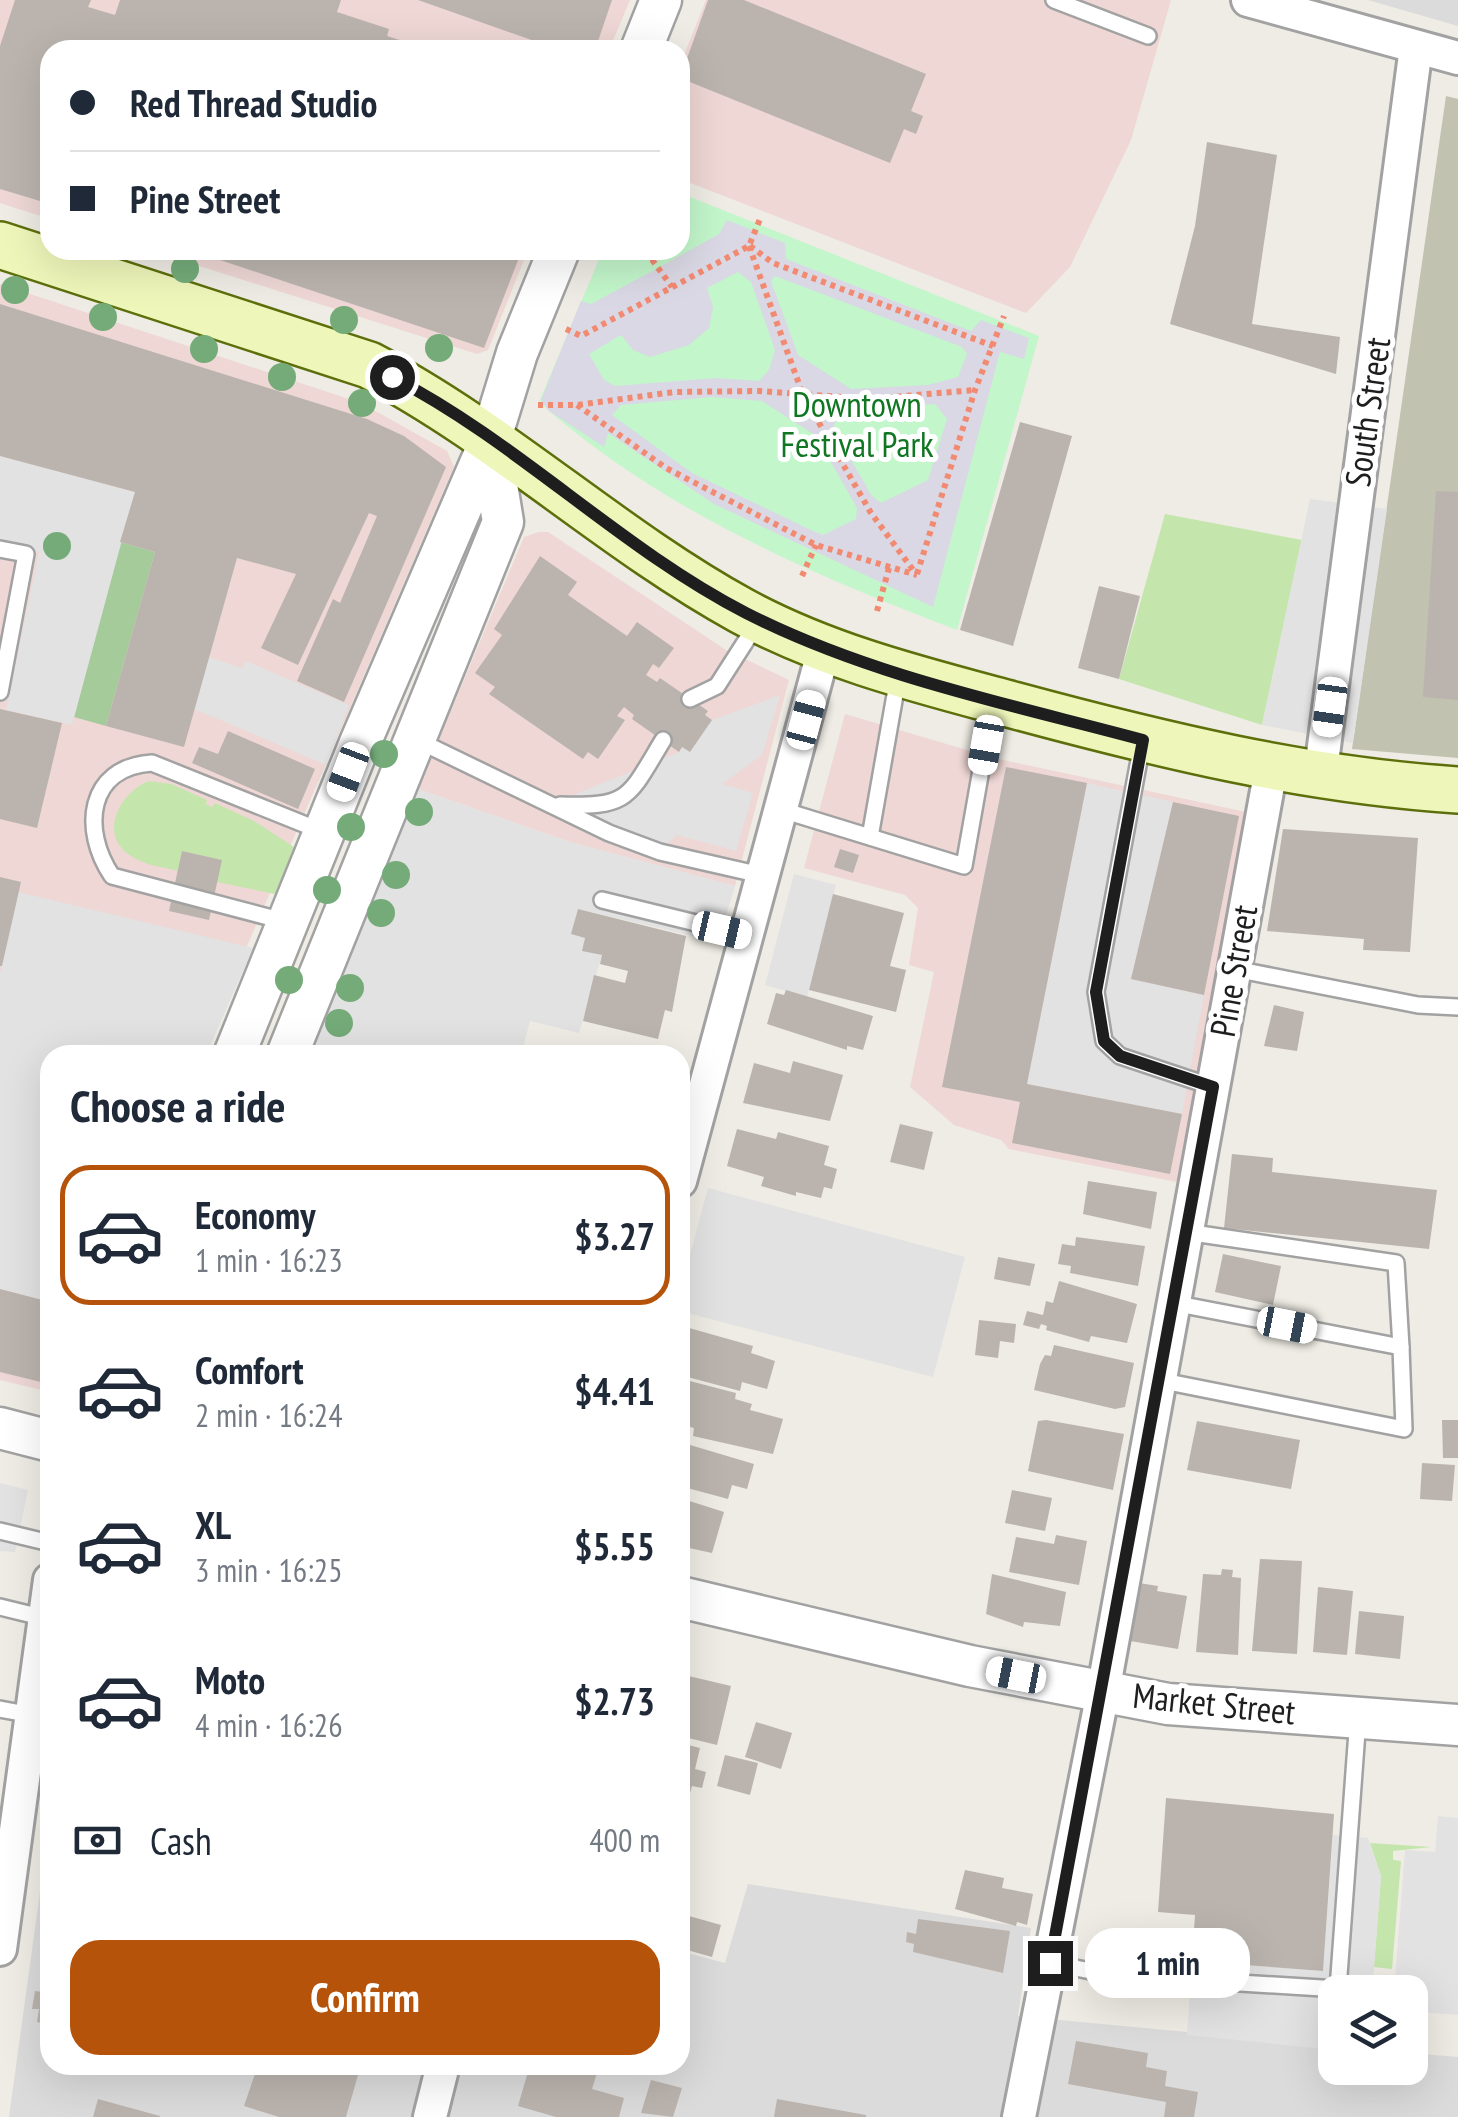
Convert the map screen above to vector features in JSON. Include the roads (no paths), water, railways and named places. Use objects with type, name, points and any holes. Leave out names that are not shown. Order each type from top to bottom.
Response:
[{"type":"main road","points":[[0,245],[40,258]]},
{"type":"main road","points":[[46,260],[369,365],[416,389],[664,565],[760,619],[824,649],[898,674],[1143,740],[1271,769],[1458,790]]},
{"type":"street","points":[[645,40],[661,0]]},
{"type":"street","points":[[1248,0],[1345,13],[1416,46],[1458,58]]},
{"type":"street","name":"South Street","points":[[1320,777],[1416,46]]},
{"type":"street","points":[[238,1045],[490,442],[516,353],[555,260]]},
{"type":"street","points":[[291,1045],[502,522],[490,442]]},
{"type":"street","points":[[690,1145],[824,649]]},
{"type":"street","name":"Pine Street","points":[[1019,2117],[1103,1692],[1271,769]]},
{"type":"street","points":[[0,1428],[40,1438]]},
{"type":"street","name":"Market Street","points":[[690,1599],[1168,1704],[1458,1725]]},
{"type":"street","points":[[0,1949],[16,1712],[40,1634]]},
{"type":"street","points":[[430,2117],[441,2075]]},
{"type":"lane","points":[[1054,0],[1148,36]]},
{"type":"lane","points":[[0,548],[26,554],[0,692]]},
{"type":"lane","points":[[690,699],[716,686],[760,619]]},
{"type":"lane","points":[[870,838],[898,674]]},
{"type":"lane","points":[[782,810],[964,866],[994,700]]},
{"type":"lane","points":[[414,739],[660,852],[765,876]]},
{"type":"lane","points":[[550,804],[605,806],[624,798],[663,740]]},
{"type":"lane","points":[[1143,740],[1096,992],[1104,1041],[1120,1056],[1213,1087]]},
{"type":"lane","points":[[291,923],[112,876],[97,854],[93,832],[102,786],[114,773],[134,764],[152,762],[325,833]]},
{"type":"lane","points":[[602,900],[749,936]]},
{"type":"lane","points":[[1235,968],[1418,1005],[1458,1008]]},
{"type":"lane","points":[[1158,1380],[1404,1429],[1396,1263],[1186,1232]]},
{"type":"lane","points":[[1173,1303],[1401,1347]]},
{"type":"lane","points":[[0,1530],[40,1540]]},
{"type":"lane","points":[[0,1606],[40,1617]]},
{"type":"lane","points":[[1050,1963],[1111,1975],[1338,1989],[1358,1718]]},
{"type":"park label","name":"Downtown Festival Park","points":[[857,425]]}]
